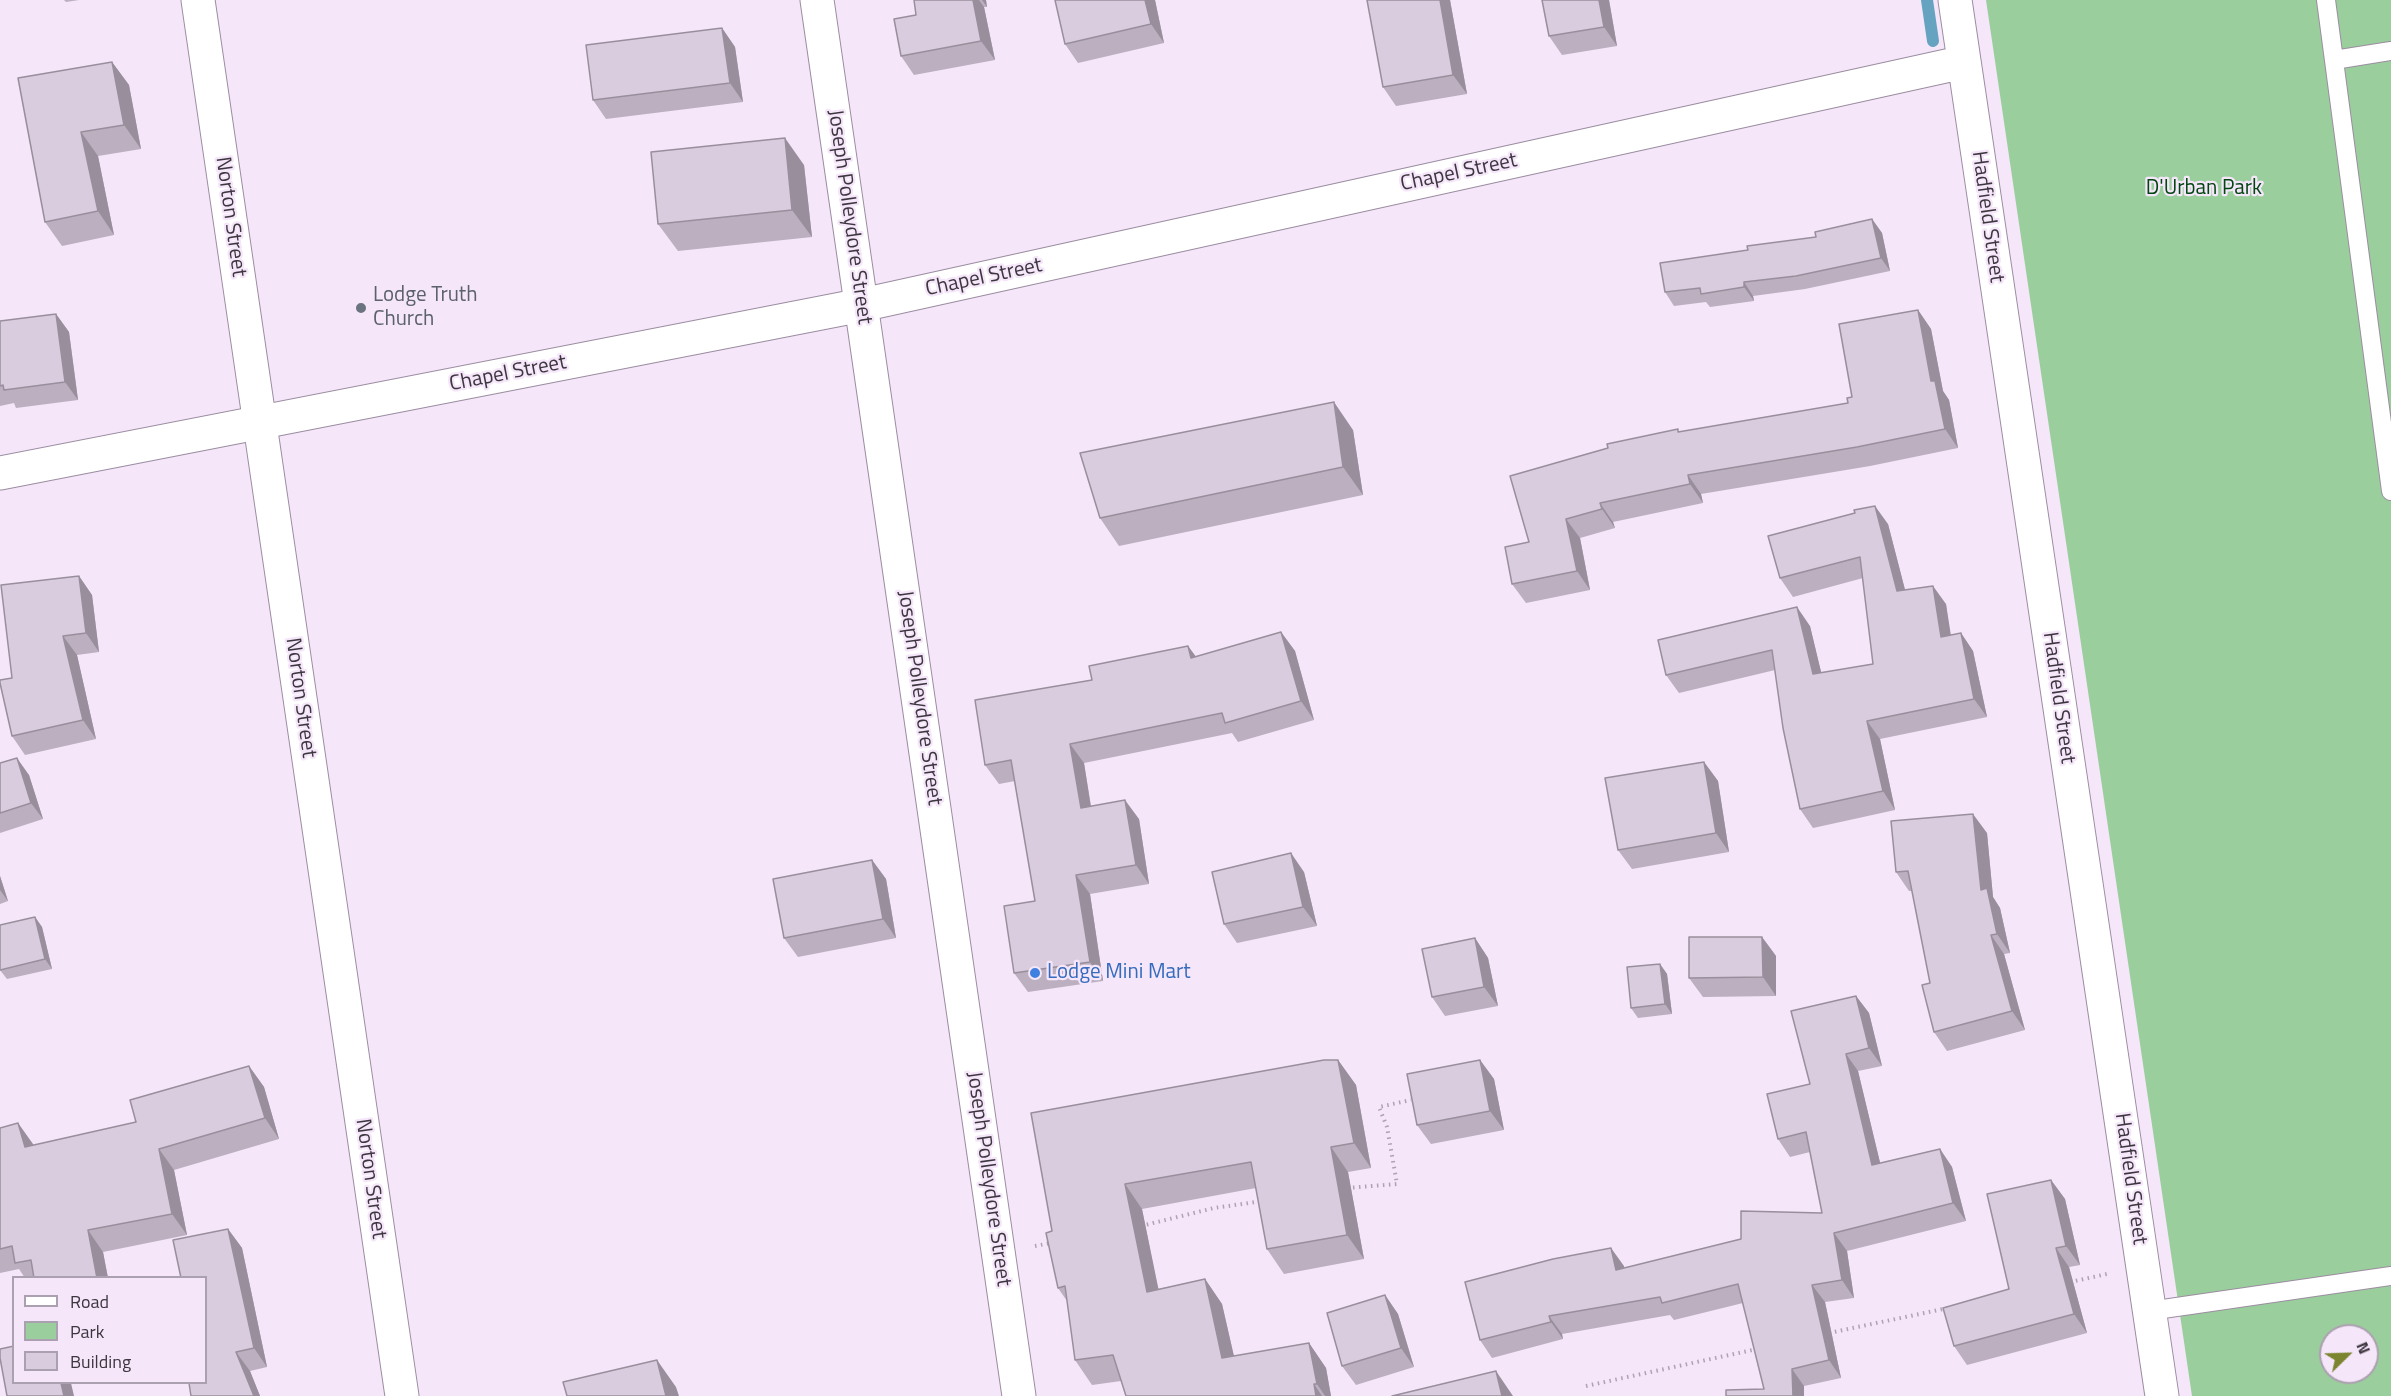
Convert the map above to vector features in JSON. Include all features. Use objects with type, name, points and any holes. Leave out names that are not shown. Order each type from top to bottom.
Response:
[{"type":"street","name":"Norton Street","points":[[198,0],[402,1396]]},
{"type":"street","name":"Joseph Polleydore Street","points":[[817,0],[1019,1396]]},
{"type":"street","name":"Hadfield Street","points":[[1955,0],[2162,1396]]},
{"type":"street","name":"Chapel Street","points":[[0,472],[862,305],[1964,62]]},
{"type":"lane","points":[[2326,0],[2391,491]]},
{"type":"lane","points":[[2334,60],[2391,51]]},
{"type":"lane","points":[[2150,1311],[2391,1276]]},
{"type":"path","points":[[1342,1189],[1397,1184],[1387,1127],[1379,1107],[1411,1100]]},
{"type":"path","points":[[1135,1227],[1214,1208],[1272,1199]]},
{"type":"path","points":[[999,1251],[1056,1243]]},
{"type":"path","points":[[2061,1284],[2142,1266]]},
{"type":"path","points":[[1818,1336],[1957,1306]]},
{"type":"path","points":[[1586,1386],[1760,1348]]},
{"type":"green space","name":"D'Urban Park","points":[[1986,0],[2391,0],[2391,1396],[2192,1396]]},
{"type":"building","points":[[914,0],[973,0],[981,41],[901,56],[894,19],[916,15]]},
{"type":"building","points":[[1055,0],[1145,0],[1151,24],[1065,44]]},
{"type":"building","points":[[1367,0],[1440,0],[1453,75],[1383,87]]},
{"type":"building","points":[[1542,0],[1599,0],[1604,27],[1549,36]]},
{"type":"building","points":[[722,28],[730,83],[593,100],[586,45]]},
{"type":"building","points":[[112,62],[124,125],[81,132],[98,211],[45,222],[18,78]]},
{"type":"building","points":[[785,138],[792,210],[658,224],[651,152]]},
{"type":"building","points":[[1872,219],[1881,258],[1796,276],[1744,282],[1744,287],[1701,294],[1700,288],[1665,292],[1660,263],[1748,250],[1747,246],[1816,237],[1815,232]]},
{"type":"building","points":[[1918,310],[1931,381],[1935,381],[1945,429],[1857,447],[1688,475],[1690,484],[1600,503],[1602,509],[1566,519],[1577,571],[1512,584],[1505,547],[1529,542],[1510,476],[1608,448],[1607,444],[1678,429],[1678,432],[1848,403],[1847,398],[1852,397],[1839,324]]},
{"type":"building","points":[[56,314],[65,382],[4,390],[3,385],[0,386],[0,321]]},
{"type":"building","points":[[1334,402],[1343,467],[1100,518],[1080,453]]},
{"type":"building","points":[[1875,506],[1897,591],[1933,586],[1941,637],[1961,633],[1974,699],[1867,721],[1883,791],[1800,809],[1783,728],[1772,650],[1666,675],[1658,640],[1797,607],[1813,674],[1873,664],[1860,557],[1780,578],[1768,536],[1855,513],[1854,510]]},
{"type":"building","points":[[79,576],[86,633],[63,636],[83,720],[12,736],[0,683],[0,680],[12,678],[1,585]]},
{"type":"building","points":[[1281,632],[1301,701],[1225,723],[1222,713],[1070,744],[1081,808],[1125,800],[1136,865],[1076,875],[1090,962],[1014,973],[1004,906],[1035,901],[1011,760],[985,765],[975,700],[1092,680],[1089,666],[1188,646],[1191,658]]},
{"type":"building","points":[[17,758],[31,803],[0,813],[0,763]]},
{"type":"building","points":[[1704,762],[1716,833],[1618,850],[1605,778]]},
{"type":"building","points":[[1973,814],[1981,890],[1987,888],[1997,934],[1991,935],[2012,1011],[1934,1032],[1922,985],[1930,983],[1908,871],[1896,872],[1891,821]]},
{"type":"building","points":[[1291,853],[1303,907],[1224,924],[1212,872]]},
{"type":"building","points":[[872,860],[883,919],[784,938],[773,879]]},
{"type":"building","points":[[35,917],[45,959],[0,970],[0,925]]},
{"type":"building","points":[[1689,937],[1762,937],[1763,977],[1689,978]]},
{"type":"building","points":[[1475,938],[1484,987],[1432,997],[1422,949]]},
{"type":"building","points":[[1660,964],[1665,1004],[1631,1008],[1627,967]]},
{"type":"building","points":[[1856,996],[1869,1048],[1846,1054],[1872,1165],[1940,1149],[1953,1203],[1834,1233],[1842,1280],[1812,1285],[1829,1360],[1792,1369],[1793,1396],[1726,1396],[1726,1390],[1764,1389],[1738,1284],[1662,1303],[1660,1297],[1549,1316],[1551,1322],[1480,1340],[1465,1282],[1553,1259],[1611,1248],[1616,1270],[1741,1239],[1741,1211],[1822,1213],[1806,1132],[1778,1139],[1767,1094],[1810,1084],[1791,1011]]},
{"type":"building","points":[[1324,1060],[1338,1060],[1354,1143],[1331,1147],[1347,1235],[1267,1249],[1251,1162],[1125,1184],[1147,1292],[1205,1279],[1222,1358],[1309,1343],[1317,1384],[1314,1384],[1316,1396],[1126,1396],[1113,1355],[1075,1360],[1065,1286],[1058,1288],[1046,1233],[1052,1231],[1031,1113]]},
{"type":"building","points":[[1480,1060],[1490,1111],[1417,1125],[1407,1074]]},
{"type":"building","points":[[249,1066],[265,1118],[159,1149],[172,1214],[88,1230],[97,1276],[34,1276],[31,1260],[15,1263],[12,1246],[0,1249],[0,1128],[18,1123],[25,1147],[136,1122],[130,1100]]},
{"type":"building","points":[[2051,1180],[2066,1246],[2056,1248],[2074,1314],[1954,1346],[1943,1308],[2009,1289],[1987,1194]]},
{"type":"building","points":[[228,1229],[254,1348],[236,1352],[254,1396],[191,1396],[189,1384],[207,1384],[207,1276],[181,1276],[173,1240]]},
{"type":"building","points":[[1385,1295],[1401,1348],[1342,1366],[1327,1313]]},
{"type":"building","points":[[12,1346],[12,1384],[61,1384],[64,1396],[7,1396],[0,1349]]},
{"type":"building","points":[[657,1360],[666,1396],[567,1396],[563,1382]]},
{"type":"building","points":[[1496,1371],[1502,1396],[1392,1396]]},
{"type":"waterway","points":[[1927,0],[1933,41]]},
{"type":"place","name":"Lodge Truth Church","points":[[361,308]]},
{"type":"place","name":"Lodge Mini Mart","points":[[1035,973]]}]
